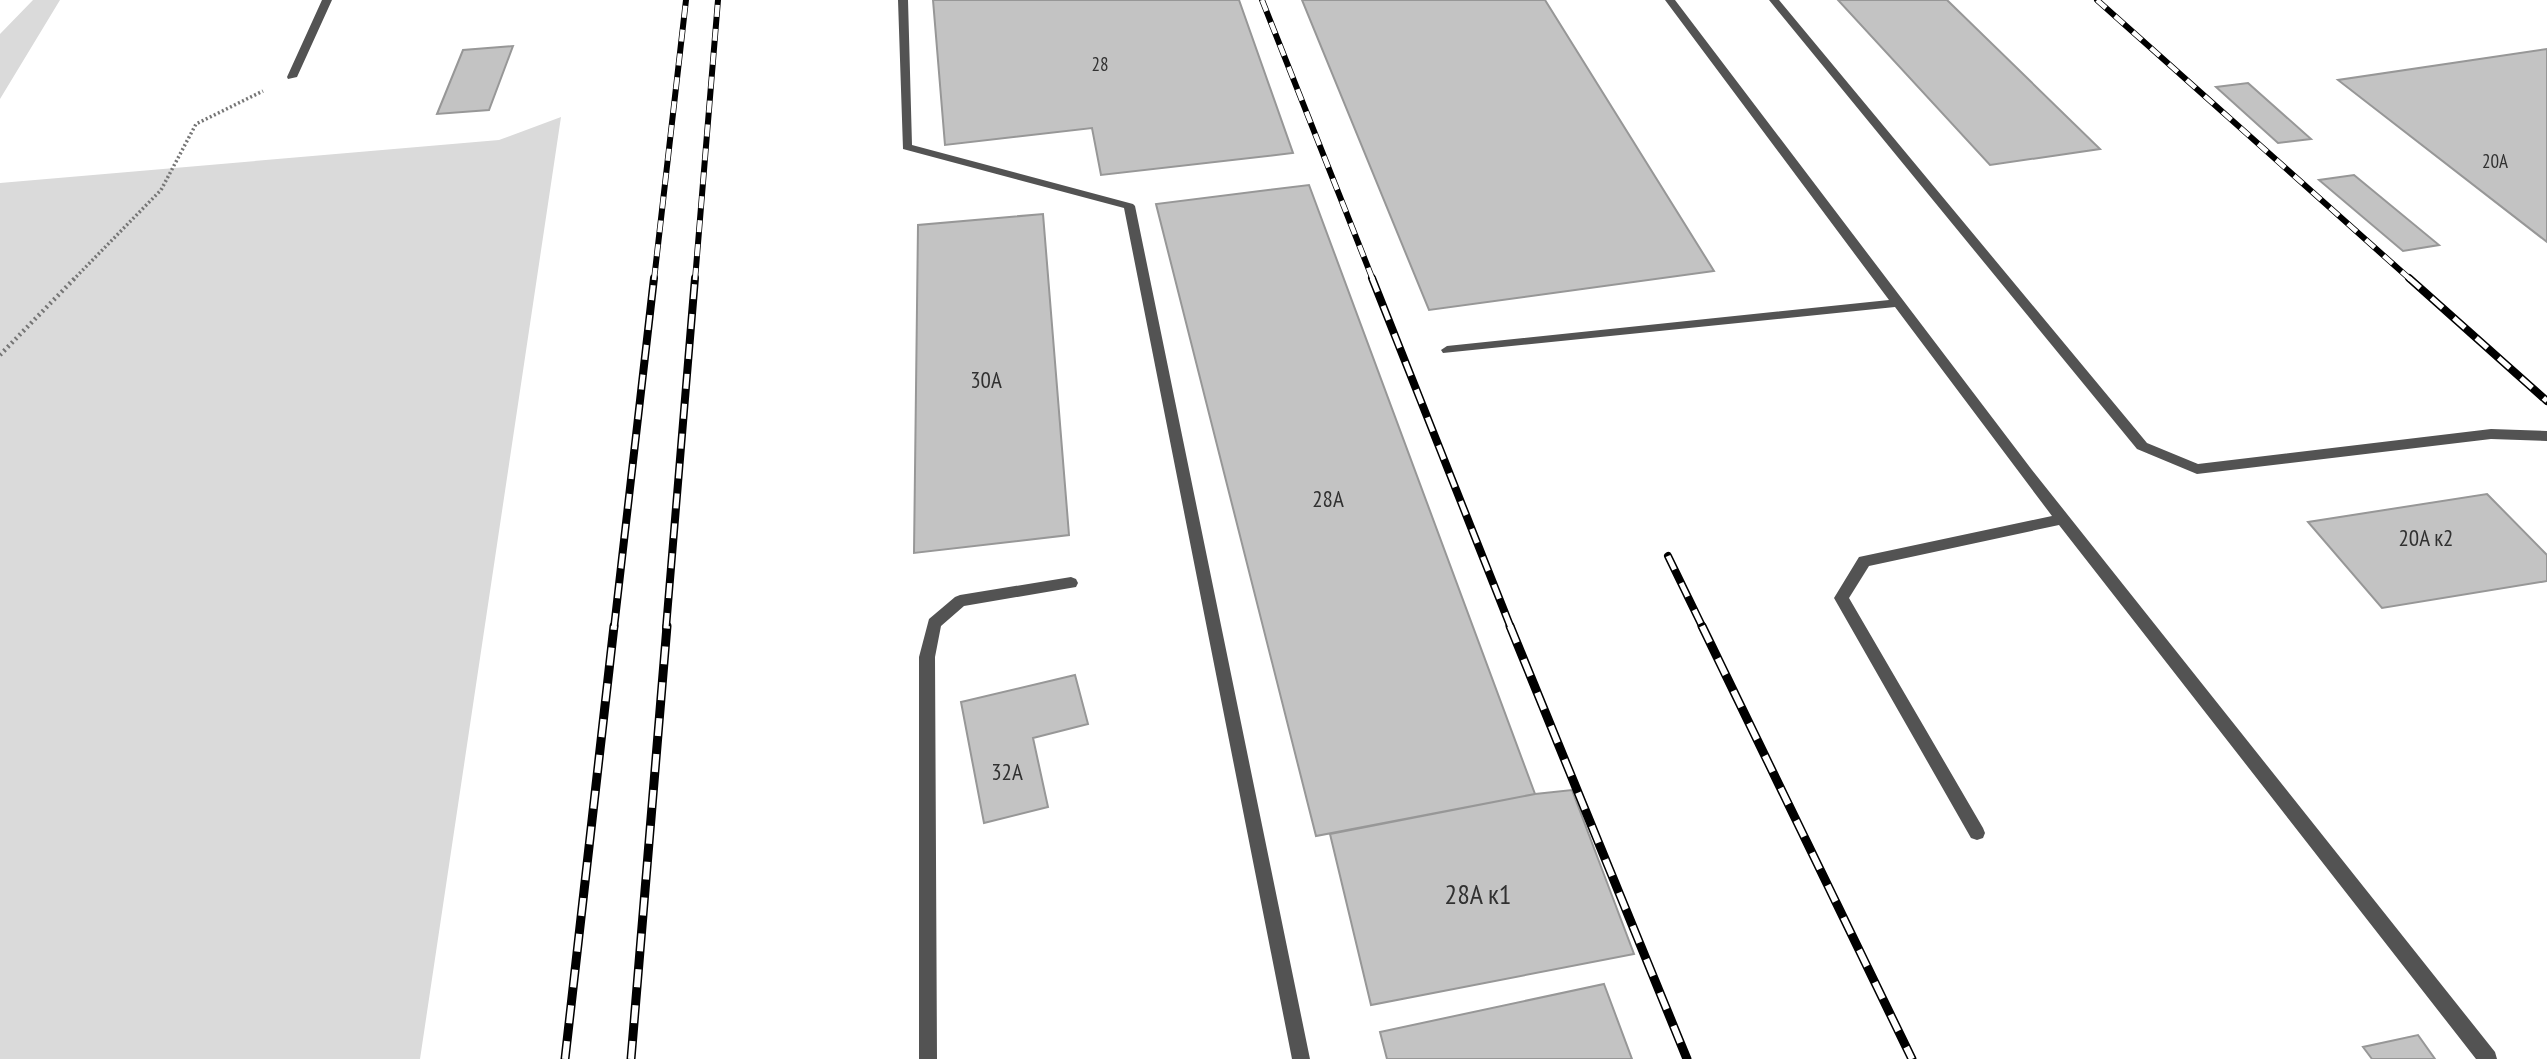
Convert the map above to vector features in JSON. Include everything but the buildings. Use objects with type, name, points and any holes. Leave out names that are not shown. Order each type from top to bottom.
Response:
[{"type":"lane","points":[[292,77],[327,0]]},
{"type":"lane","points":[[903,0],[907,147],[1129,206],[1301,1059]]},
{"type":"lane","points":[[1670,0],[2062,519],[2487,1059]]},
{"type":"lane","points":[[1774,0],[2142,446],[2197,469],[2491,434],[2547,436]]},
{"type":"lane","points":[[1447,350],[1899,303]]},
{"type":"lane","points":[[1977,833],[1841,598],[1864,561],[2062,519]]},
{"type":"lane","points":[[929,1059],[928,657],[934,623],[960,601],[1071,583]]},
{"type":"path","points":[[0,355],[161,190],[196,124],[292,77]]},
{"type":"shaded area","points":[[33,0],[60,0],[0,99],[0,34]]},
{"type":"shaded area","points":[[561,117],[420,1059],[0,1059],[0,183],[499,140]]},
{"type":"railway","points":[[654,280],[686,0]]},
{"type":"railway","points":[[695,280],[718,0]]},
{"type":"railway","points":[[1262,0],[1373,280]]},
{"type":"railway","points":[[2097,0],[2411,280]]},
{"type":"railway","points":[[614,628],[654,278]]},
{"type":"railway","points":[[666,628],[695,278]]},
{"type":"railway","points":[[1372,278],[1511,628]]},
{"type":"railway","points":[[2409,278],[2547,401]]},
{"type":"railway","points":[[1668,556],[1703,628]]},
{"type":"railway","points":[[565,1059],[614,626]]},
{"type":"railway","points":[[631,1059],[667,626]]},
{"type":"railway","points":[[1510,626],[1687,1059]]},
{"type":"railway","points":[[1702,626],[1912,1059]]}]
